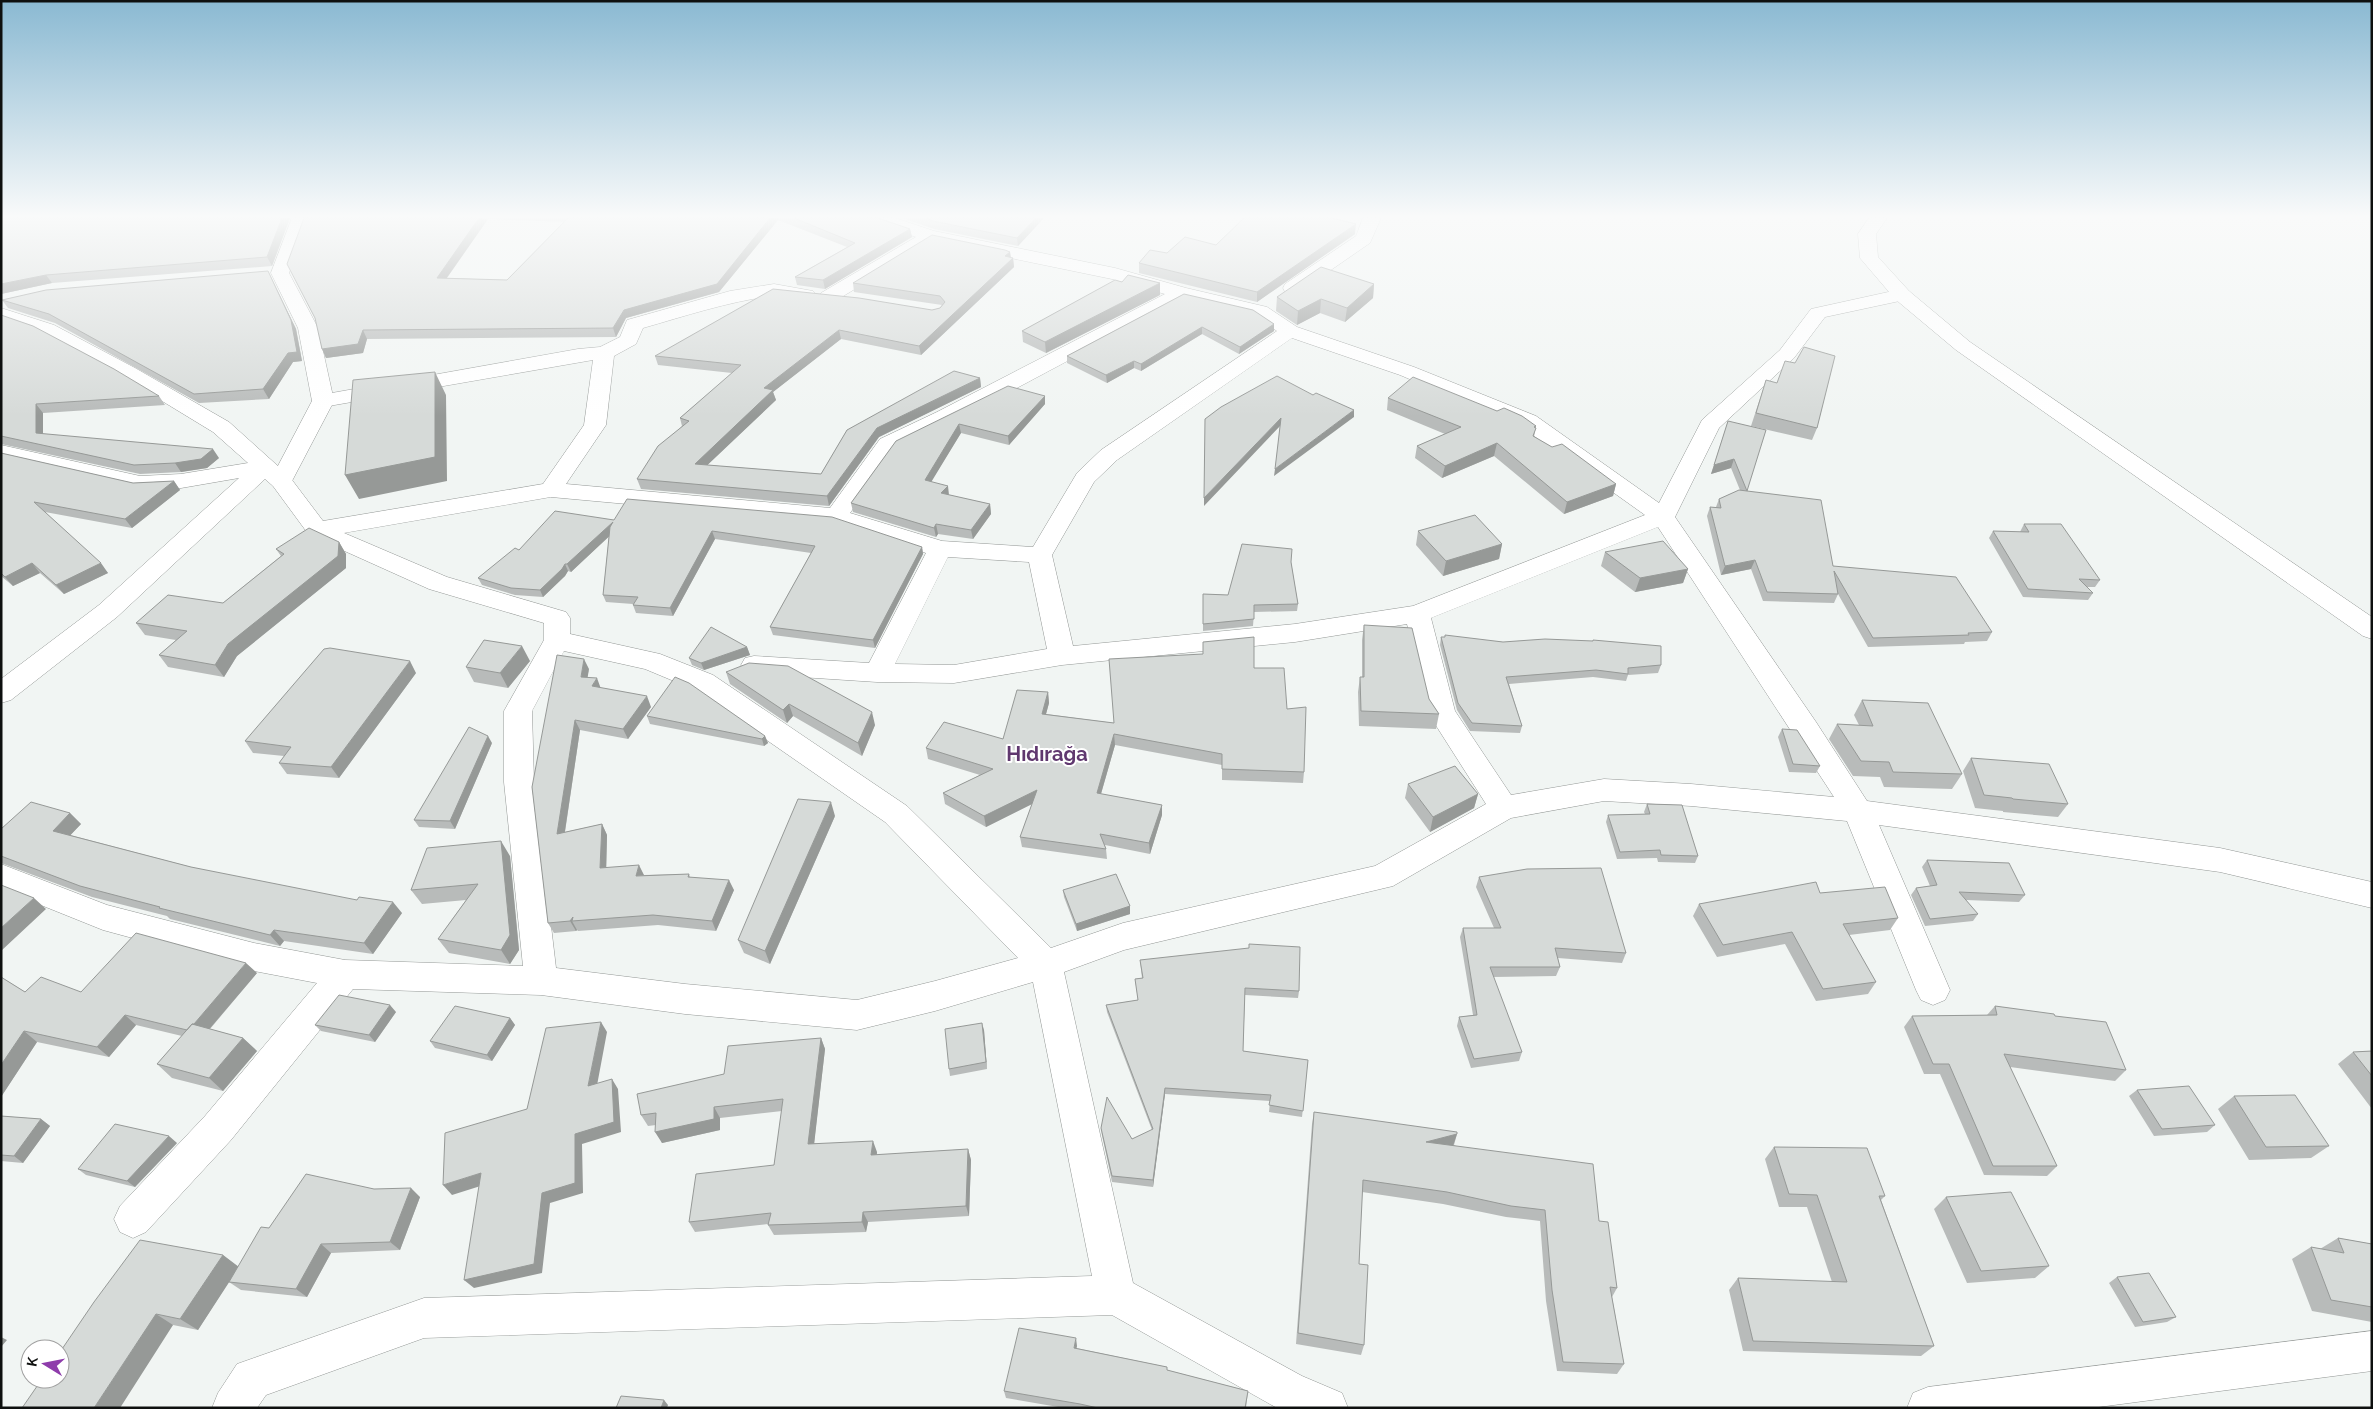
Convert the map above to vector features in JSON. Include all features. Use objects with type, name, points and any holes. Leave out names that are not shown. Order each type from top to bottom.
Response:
[{"type":"street","points":[[277,284],[308,328],[323,401]]},
{"type":"street","points":[[828,297],[850,284]]},
{"type":"street","points":[[1149,284],[1260,310],[1290,332],[1407,371],[1528,421],[1663,517],[1806,729],[1858,811],[1933,990]]},
{"type":"street","points":[[1260,310],[1298,284]]},
{"type":"street","points":[[1892,284],[1902,295],[1963,346],[2372,630]]},
{"type":"street","points":[[1,693],[108,611],[273,474],[323,401],[578,355],[604,352],[629,340],[634,324],[730,297],[774,290],[861,299]]},
{"type":"street","points":[[836,516],[888,444],[946,417],[1182,293]]},
{"type":"street","points":[[703,682],[752,665],[877,673],[954,674],[1062,656],[1294,634],[1417,614],[1663,517],[1710,425],[1787,354],[1818,314],[1902,295]]},
{"type":"street","points":[[7,305],[222,427],[273,474],[318,530],[438,583],[557,618],[557,640],[518,711],[519,782],[541,981]]},
{"type":"street","points":[[1062,656],[1040,555],[1085,478],[1109,455],[1290,332]]},
{"type":"street","points":[[551,490],[595,425],[604,352]]},
{"type":"street","points":[[1,452],[140,483],[273,474]]},
{"type":"street","points":[[318,530],[551,490],[836,516],[940,549],[1040,555]]},
{"type":"street","points":[[877,673],[940,549]]},
{"type":"street","points":[[1417,614],[1442,713],[1504,808]]},
{"type":"street","points":[[557,640],[651,662],[703,682],[896,814],[1046,964],[1116,1295]]},
{"type":"street","points":[[1,876],[103,917],[254,957],[345,974],[541,981],[685,999],[857,1014],[934,996],[1046,964],[1123,937],[1382,877],[1504,808],[1604,790],[1691,795],[1858,811],[2220,860],[2372,895]]},
{"type":"street","points":[[133,1220],[218,1128],[345,974]]},
{"type":"street","points":[[233,1408],[252,1379],[424,1318],[1116,1295],[1282,1400],[1327,1408]]},
{"type":"street","points":[[1928,1408],[2372,1351]]},
{"type":"building","points":[[119,284],[274,284],[291,320],[297,352],[288,353],[263,389],[194,394],[49,314],[2,300],[46,290]]},
{"type":"building","points":[[297,284],[717,284],[624,310],[613,328],[363,330],[358,344],[322,349],[315,318]]},
{"type":"building","points":[[858,284],[985,284],[919,346],[839,330],[764,388],[773,390],[695,464],[821,474],[847,430],[954,371],[980,378],[877,428],[827,496],[637,479],[658,446],[689,421],[680,418],[741,365],[655,356],[773,289],[859,298],[932,310],[940,308],[945,302],[940,296]]},
{"type":"building","points":[[1108,284],[1159,284],[1045,342],[1022,331]]},
{"type":"building","points":[[1223,284],[1269,284],[1257,292]]},
{"type":"building","points":[[1296,284],[1374,284],[1347,308],[1321,299],[1298,311],[1277,297]]},
{"type":"building","points":[[1184,294],[1253,310],[1274,324],[1240,347],[1202,327],[1141,364],[1134,361],[1106,375],[1067,356]]},
{"type":"building","points":[[1,315],[33,326],[114,369],[159,396],[36,404],[36,433],[213,449],[201,459],[175,463],[134,465],[1,436]]},
{"type":"building","points":[[1804,347],[1835,356],[1817,428],[1756,413],[1766,380],[1777,383],[1785,361],[1795,363]]},
{"type":"building","points":[[435,372],[435,457],[345,475],[353,380]]},
{"type":"building","points":[[1277,376],[1313,395],[1316,393],[1354,410],[1275,469],[1281,418],[1204,498],[1205,419],[1221,407]]},
{"type":"building","points":[[1413,377],[1497,411],[1504,408],[1522,416],[1536,426],[1534,427],[1536,428],[1533,436],[1552,447],[1562,444],[1616,484],[1567,502],[1497,443],[1445,466],[1417,446],[1461,427],[1388,398]]},
{"type":"building","points":[[1008,386],[1045,396],[1008,436],[959,424],[925,480],[948,486],[941,493],[990,504],[971,530],[936,524],[934,528],[851,503],[896,441]]},
{"type":"building","points":[[1728,421],[1766,430],[1747,491],[1734,459],[1714,465]]},
{"type":"building","points":[[1,453],[133,483],[174,481],[125,519],[34,502],[101,563],[56,585],[32,563],[5,577],[1,573]]},
{"type":"building","points":[[1739,490],[1821,500],[1833,566],[1956,577],[1992,632],[1968,633],[1969,635],[1873,638],[1834,571],[1838,594],[1767,592],[1755,560],[1725,566],[1710,507],[1721,508],[1719,499]]},
{"type":"building","points":[[627,499],[832,517],[922,547],[873,640],[770,627],[815,546],[712,531],[670,608],[633,605],[638,597],[603,595],[610,527],[613,522],[565,564],[540,590],[511,588],[478,578],[515,548],[519,550],[555,511],[614,520]]},
{"type":"building","points":[[1475,515],[1502,544],[1446,561],[1418,531]]},
{"type":"building","points":[[2024,524],[2061,524],[2100,580],[2079,579],[2093,593],[2028,589],[1993,531],[2029,532]]},
{"type":"building","points":[[309,528],[339,542],[338,556],[228,644],[215,665],[159,655],[187,631],[136,623],[168,595],[223,603],[284,554],[276,549]]},
{"type":"building","points":[[1663,541],[1688,569],[1640,578],[1605,552]]},
{"type":"building","points":[[1242,544],[1292,549],[1291,562],[1298,604],[1254,605],[1254,619],[1203,624],[1203,594],[1228,595]]},
{"type":"building","points":[[1364,625],[1412,628],[1429,699],[1439,714],[1361,711],[1360,677],[1364,677]]},
{"type":"building","points":[[711,627],[747,647],[701,663],[689,658]]},
{"type":"building","points":[[1445,635],[1503,642],[1545,639],[1593,640],[1661,646],[1661,665],[1628,668],[1628,674],[1596,670],[1506,677],[1522,726],[1472,723],[1458,703],[1441,637],[1445,637]]},
{"type":"building","points":[[1254,637],[1254,668],[1284,668],[1287,709],[1306,707],[1304,772],[1222,769],[1222,754],[1114,734],[1097,793],[1162,805],[1149,843],[1100,834],[1106,849],[1020,837],[1037,790],[984,816],[943,793],[993,769],[926,748],[944,722],[1003,739],[1017,690],[1048,692],[1042,714],[1114,723],[1109,659],[1203,654],[1203,642]]},
{"type":"building","points":[[484,640],[522,646],[500,673],[466,667]]},
{"type":"building","points":[[330,648],[410,661],[331,767],[279,763],[291,747],[245,741],[324,649]]},
{"type":"building","points":[[557,655],[584,659],[581,677],[597,678],[592,686],[647,696],[623,729],[575,720],[557,834],[602,824],[600,868],[639,865],[636,876],[689,874],[688,877],[729,880],[712,921],[653,915],[572,921],[573,917],[570,921],[548,923],[532,787]]},
{"type":"building","points":[[749,663],[788,666],[872,712],[858,743],[789,704],[783,710],[726,672]]},
{"type":"building","points":[[675,677],[689,683],[765,736],[762,739],[647,716]]},
{"type":"building","points":[[1862,700],[1928,703],[1962,774],[1893,772],[1889,762],[1861,761],[1837,724],[1873,726]]},
{"type":"building","points":[[469,727],[488,736],[450,821],[414,820]]},
{"type":"building","points":[[1782,729],[1797,730],[1820,766],[1793,764]]},
{"type":"building","points":[[1971,758],[2049,764],[2068,804],[1984,795]]},
{"type":"building","points":[[1455,766],[1478,794],[1433,817],[1408,784]]},
{"type":"building","points":[[798,799],[831,802],[765,951],[738,940]]},
{"type":"building","points":[[31,802],[70,813],[53,831],[191,867],[357,900],[359,897],[393,902],[364,943],[274,930],[270,935],[159,908],[80,886],[1,856],[1,829]]},
{"type":"building","points":[[1647,804],[1682,805],[1698,856],[1661,855],[1660,850],[1620,852],[1608,815],[1650,814]]},
{"type":"building","points":[[501,841],[510,935],[501,950],[438,939],[478,884],[411,890],[427,848]]},
{"type":"building","points":[[1927,860],[2009,863],[2025,895],[1959,892],[1978,914],[1930,919],[1916,888],[1937,885]]},
{"type":"building","points":[[1601,868],[1626,953],[1555,948],[1560,967],[1490,967],[1522,1052],[1474,1059],[1459,1017],[1477,1015],[1463,928],[1501,928],[1479,877],[1527,869]]},
{"type":"building","points":[[1116,874],[1130,906],[1076,924],[1063,890]]},
{"type":"building","points":[[1816,882],[1820,893],[1885,887],[1898,918],[1843,924],[1876,982],[1823,989],[1792,932],[1723,945],[1699,904]]},
{"type":"building","points":[[1,885],[34,898],[1,928]]},
{"type":"building","points":[[136,933],[246,963],[187,1030],[125,1015],[97,1047],[24,1031],[1,1065],[1,977],[25,992],[41,977],[81,992]]},
{"type":"building","points":[[1249,944],[1300,947],[1299,991],[1245,988],[1243,1051],[1308,1060],[1303,1111],[1269,1105],[1271,1095],[1165,1088],[1153,1180],[1112,1176],[1101,1128],[1107,1097],[1132,1139],[1153,1129],[1106,1005],[1138,1000],[1135,979],[1143,978],[1140,960],[1249,948]]},
{"type":"building","points":[[339,995],[390,1005],[369,1035],[315,1025]]},
{"type":"building","points":[[455,1006],[510,1018],[487,1055],[430,1041]]},
{"type":"building","points":[[1995,1006],[2106,1022],[2126,1070],[2004,1054],[2057,1166],[1993,1166],[1949,1064],[1933,1064],[1912,1016],[1997,1015]]},
{"type":"building","points":[[601,1022],[588,1086],[612,1079],[614,1122],[575,1134],[575,1183],[542,1193],[534,1264],[464,1280],[481,1173],[443,1185],[445,1133],[527,1109],[546,1028]]},
{"type":"building","points":[[982,1023],[986,1062],[949,1069],[945,1029]]},
{"type":"building","points":[[192,1024],[243,1038],[209,1078],[157,1064]]},
{"type":"building","points":[[821,1038],[808,1144],[873,1141],[871,1155],[968,1149],[966,1206],[863,1212],[862,1222],[768,1225],[771,1213],[689,1222],[696,1174],[774,1165],[783,1099],[714,1107],[714,1119],[655,1132],[656,1113],[641,1115],[637,1094],[724,1074],[728,1046]]},
{"type":"building","points":[[2372,1051],[2372,1076],[2353,1052]]},
{"type":"building","points":[[2189,1086],[2215,1125],[2162,1129],[2137,1090]]},
{"type":"building","points":[[2295,1095],[2329,1146],[2266,1147],[2234,1096]]},
{"type":"building","points":[[1314,1112],[1457,1132],[1457,1134],[1426,1142],[1593,1164],[1599,1221],[1608,1222],[1617,1288],[1610,1287],[1624,1364],[1563,1362],[1552,1290],[1545,1210],[1511,1206],[1447,1192],[1363,1180],[1359,1264],[1368,1265],[1364,1345],[1298,1333]]},
{"type":"building","points":[[1,1116],[41,1119],[14,1156],[1,1155]]},
{"type":"building","points":[[115,1124],[169,1136],[127,1181],[78,1169]]},
{"type":"building","points":[[1774,1147],[1867,1148],[1885,1196],[1879,1196],[1934,1346],[1753,1341],[1738,1278],[1847,1282],[1817,1195],[1789,1194]]},
{"type":"building","points":[[306,1174],[374,1189],[411,1188],[390,1242],[321,1244],[296,1289],[229,1282],[261,1227],[269,1228]]},
{"type":"building","points":[[2011,1192],[2049,1266],[1981,1271],[1946,1197]]},
{"type":"building","points":[[2338,1238],[2372,1244],[2372,1307],[2331,1300],[2311,1247],[2344,1253]]},
{"type":"building","points":[[140,1240],[223,1255],[180,1319],[156,1314],[94,1408],[22,1408],[35,1389],[70,1389],[69,1339]]},
{"type":"building","points":[[2149,1273],[2176,1317],[2143,1322],[2117,1277]]},
{"type":"building","points":[[1019,1328],[1076,1338],[1074,1348],[1167,1367],[1167,1370],[1248,1391],[1245,1408],[1098,1408],[1004,1391]]},
{"type":"building","points":[[621,1396],[664,1400],[661,1408],[616,1408]]},
{"type":"district","name":"Hıdırağa","points":[[1047,754]]}]
